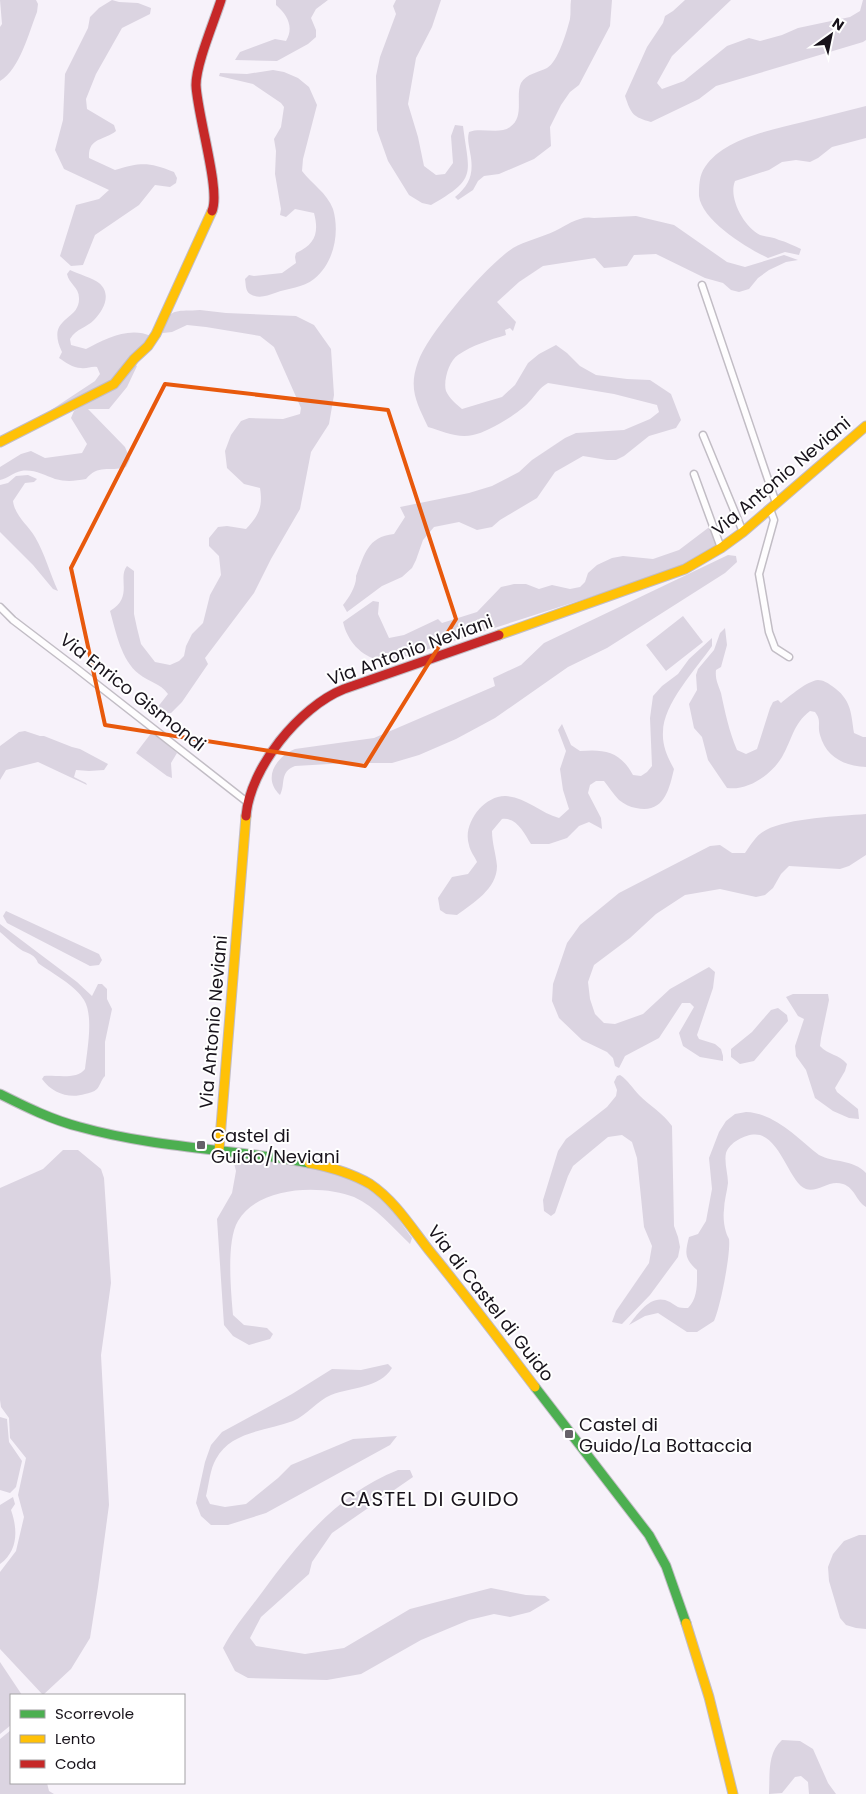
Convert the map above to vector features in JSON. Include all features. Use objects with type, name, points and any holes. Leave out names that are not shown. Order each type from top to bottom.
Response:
[{"type":"street","points":[[0,442],[114,384],[156,334],[214,206],[214,189],[199,113],[196,84],[198,70],[221,0]]},
{"type":"street","points":[[702,285],[773,506],[774,520],[759,574],[769,632],[775,648],[789,657]]},
{"type":"street","name":"Via Antonio Neviani","points":[[219,1151],[246,802],[253,784],[266,763],[300,719],[326,698],[359,684],[679,572],[721,548],[743,532],[866,426]]},
{"type":"street","points":[[703,436],[743,532]]},
{"type":"street","points":[[694,474],[721,548]]},
{"type":"street","name":"Via Enrico Gismondi","points":[[0,607],[13,620],[246,802]]},
{"type":"street","name":"Via di Castel di Guido","points":[[0,1094],[49,1118],[82,1129],[161,1144],[311,1163],[339,1170],[362,1180],[390,1201],[478,1310],[600,1473],[642,1524],[660,1554],[694,1645],[733,1794]]},
{"type":"highlighted area","points":[[165,384],[388,410],[456,619],[365,766],[105,725],[71,568]]},
{"type":"shaded area","points":[[0,0],[36,0],[38,4],[37,12],[18,59],[13,68],[0,81],[0,27],[2,24]]},
{"type":"shaded area","points":[[112,0],[138,3],[151,8],[150,14],[122,28],[96,74],[86,99],[87,109],[114,125],[116,131],[98,140],[91,146],[89,158],[115,170],[139,164],[158,166],[174,172],[177,178],[176,183],[170,187],[155,185],[139,205],[95,235],[83,265],[71,266],[60,256],[76,205],[99,199],[109,190],[64,169],[55,150],[63,120],[65,74],[88,28],[90,17],[99,8]]},
{"type":"shaded area","points":[[276,0],[328,0],[316,9],[311,18],[316,30],[316,37],[308,44],[277,61],[235,60],[240,52],[275,39],[286,41],[290,27],[287,17],[276,5]]},
{"type":"shaded area","points":[[396,0],[441,0],[432,27],[416,58],[408,104],[424,166],[436,175],[445,174],[453,163],[451,136],[455,125],[463,126],[468,165],[467,173],[457,188],[431,205],[422,203],[409,195],[388,161],[377,130],[376,76],[380,57],[396,14],[393,6]]},
{"type":"shaded area","points":[[571,0],[612,0],[610,26],[579,85],[570,92],[561,105],[550,127],[551,146],[534,159],[499,174],[484,176],[478,181],[473,190],[458,200],[455,197],[468,182],[472,166],[468,140],[469,132],[501,130],[515,123],[521,83],[529,75],[547,68],[555,59],[562,46],[569,24]]},
{"type":"shaded area","points":[[685,0],[731,0],[672,56],[657,83],[662,89],[684,81],[727,46],[749,38],[760,41],[798,28],[850,17],[860,11],[863,0],[866,0],[866,40],[716,86],[699,99],[651,122],[634,114],[625,96],[647,47],[663,23],[665,16]]},
{"type":"shaded area","points":[[273,70],[298,78],[309,87],[317,105],[303,159],[302,171],[330,203],[333,209],[336,228],[331,256],[314,279],[300,286],[259,297],[248,293],[245,279],[249,275],[282,273],[296,263],[296,253],[308,246],[316,232],[314,213],[295,209],[286,217],[280,215],[281,209],[275,174],[276,151],[274,139],[281,127],[284,107],[253,84],[219,76],[220,73],[247,74]]},
{"type":"shaded area","points":[[866,106],[866,138],[832,147],[810,162],[796,160],[782,162],[769,170],[735,181],[733,188],[736,203],[748,226],[760,235],[777,239],[801,249],[799,255],[785,252],[768,258],[738,241],[708,215],[699,196],[700,181],[705,167],[713,157],[724,149],[736,142],[763,132]]},
{"type":"shaded area","points":[[636,216],[674,225],[727,262],[745,267],[784,255],[798,260],[786,262],[769,270],[758,278],[749,289],[739,292],[731,290],[723,283],[705,278],[656,254],[634,255],[627,266],[604,268],[595,258],[543,266],[519,282],[497,302],[516,322],[513,331],[510,328],[505,330],[506,335],[464,351],[449,366],[445,382],[446,391],[462,409],[502,397],[515,385],[528,363],[539,354],[556,345],[580,366],[596,375],[650,380],[671,394],[681,420],[676,428],[649,436],[616,460],[583,456],[555,472],[537,498],[500,520],[492,527],[477,530],[459,522],[434,527],[423,540],[412,568],[402,577],[382,586],[347,612],[343,605],[354,587],[356,576],[368,548],[378,539],[394,534],[405,517],[400,507],[469,493],[492,486],[519,472],[532,460],[576,433],[624,430],[650,419],[659,412],[657,405],[614,394],[548,383],[524,407],[502,422],[479,433],[462,436],[428,427],[417,403],[414,388],[418,362],[433,334],[474,284],[513,248],[579,219]]},
{"type":"shaded area","points":[[70,270],[99,283],[103,287],[106,297],[98,316],[73,335],[70,339],[71,345],[86,349],[117,335],[134,332],[151,336],[111,384],[53,413],[51,410],[95,381],[100,374],[97,367],[78,368],[59,358],[62,352],[58,340],[60,325],[74,312],[78,306],[79,298],[79,294],[67,274]]},
{"type":"shaded area","points":[[200,310],[296,316],[314,325],[331,349],[334,395],[329,424],[311,452],[300,509],[254,593],[205,658],[208,664],[182,702],[171,713],[153,713],[168,694],[162,687],[139,674],[128,661],[120,645],[110,611],[121,600],[124,588],[124,571],[127,566],[134,571],[134,614],[141,644],[155,662],[170,665],[179,661],[184,656],[186,646],[192,634],[203,623],[210,595],[221,575],[219,556],[209,546],[209,538],[218,527],[227,526],[246,529],[257,515],[260,506],[260,488],[244,484],[227,468],[225,451],[231,435],[241,421],[249,418],[283,419],[300,414],[301,408],[274,347],[260,336],[187,325],[172,332],[163,333],[161,329],[172,313]]},
{"type":"shaded area","points":[[134,364],[137,366],[127,387],[109,409],[88,409],[125,447],[130,459],[126,467],[99,470],[90,474],[86,479],[74,481],[59,480],[30,471],[18,472],[0,480],[0,467],[21,454],[31,451],[45,458],[82,453],[87,444],[71,418],[74,411],[122,382]]},
{"type":"shaded area","points":[[28,475],[37,479],[34,482],[25,483],[13,501],[14,506],[39,544],[58,591],[53,589],[33,565],[0,532],[0,485],[8,483],[16,476]]},
{"type":"shaded area","points":[[708,528],[712,528],[719,544],[678,569],[404,657],[383,660],[367,655],[351,641],[343,622],[373,601],[379,602],[378,614],[389,638],[404,635],[438,619],[442,623],[477,612],[501,587],[526,584],[539,589],[552,585],[570,589],[580,587],[585,582],[588,573],[597,565],[612,558],[623,556],[653,559],[679,550]]},
{"type":"shaded area","points":[[728,555],[736,556],[737,562],[725,573],[607,648],[568,667],[495,718],[456,739],[419,755],[392,763],[295,766],[285,775],[280,795],[275,788],[272,782],[272,775],[277,763],[282,757],[295,749],[374,738],[495,686],[493,678],[521,665],[544,643]]},
{"type":"shaded area","points":[[683,616],[703,642],[666,671],[646,645]]},
{"type":"shaded area","points":[[725,628],[727,645],[721,667],[716,670],[716,676],[729,729],[737,750],[746,754],[757,749],[773,702],[778,700],[781,703],[804,686],[820,680],[838,691],[847,701],[851,712],[854,733],[866,737],[866,767],[850,765],[831,755],[820,735],[817,715],[815,712],[810,711],[800,721],[782,757],[772,770],[751,784],[743,787],[727,788],[708,760],[702,737],[694,728],[689,704],[697,690],[696,675],[698,669],[714,650],[720,633]]},
{"type":"shaded area","points":[[712,638],[712,646],[681,687],[664,721],[664,747],[674,769],[664,799],[659,804],[645,809],[632,807],[619,800],[604,781],[596,781],[590,785],[588,793],[601,818],[602,829],[589,822],[579,826],[567,838],[549,844],[531,844],[516,823],[502,819],[492,831],[497,866],[496,874],[489,888],[457,915],[446,914],[440,910],[438,898],[452,877],[468,874],[477,862],[470,847],[469,828],[477,812],[490,800],[498,797],[513,797],[559,818],[569,809],[563,790],[560,769],[566,751],[558,730],[562,724],[571,745],[580,751],[604,751],[611,753],[623,761],[633,775],[641,776],[647,772],[652,766],[650,718],[653,696],[662,686],[678,674],[689,659]]},
{"type":"shaded area","points":[[25,731],[80,749],[108,764],[104,770],[76,770],[74,777],[87,785],[38,762],[6,770],[0,780],[0,746],[19,732]]},
{"type":"shaded area","points":[[152,732],[177,753],[171,763],[172,778],[136,753]]},
{"type":"shaded area","points":[[866,814],[866,855],[849,866],[840,869],[789,866],[781,874],[773,888],[765,895],[756,897],[720,889],[685,895],[656,914],[630,938],[594,965],[588,982],[590,999],[595,1014],[604,1023],[615,1024],[643,1014],[670,989],[709,967],[715,972],[713,988],[697,1035],[699,1039],[715,1044],[721,1049],[723,1061],[700,1057],[683,1046],[679,1033],[694,1007],[690,1003],[682,1003],[659,1038],[625,1056],[619,1068],[615,1066],[613,1058],[607,1052],[582,1040],[559,1018],[552,1001],[553,984],[567,943],[580,925],[619,893],[710,846],[720,845],[732,853],[745,853],[759,835],[776,826],[814,818]]},
{"type":"shaded area","points":[[6,911],[99,954],[102,960],[99,965],[90,966],[7,923],[3,916]]},
{"type":"shaded area","points":[[0,924],[77,982],[92,996],[98,984],[102,984],[107,989],[107,999],[112,1009],[105,1042],[105,1076],[94,1091],[73,1096],[61,1094],[42,1079],[44,1076],[77,1075],[85,1069],[89,1034],[87,1007],[84,1000],[75,990],[38,963],[34,956],[20,949],[0,932]]},
{"type":"shaded area","points":[[793,994],[828,994],[829,1000],[820,1046],[841,1058],[847,1064],[835,1088],[837,1092],[858,1109],[859,1119],[849,1118],[833,1111],[815,1098],[806,1070],[796,1056],[795,1046],[804,1019],[798,1016],[786,997]]},
{"type":"shaded area","points":[[778,1008],[787,1015],[788,1021],[754,1061],[740,1064],[731,1057],[731,1049],[752,1032],[771,1010]]},
{"type":"shaded area","points":[[620,1075],[639,1095],[665,1117],[672,1126],[674,1226],[680,1247],[678,1257],[650,1295],[622,1324],[612,1322],[616,1311],[649,1263],[652,1246],[644,1227],[637,1158],[632,1142],[622,1135],[608,1137],[573,1166],[555,1213],[551,1216],[544,1211],[543,1200],[558,1151],[566,1139],[607,1107],[616,1096],[617,1090],[614,1082],[617,1076]]},
{"type":"shaded area","points":[[757,1113],[776,1122],[819,1155],[855,1165],[861,1169],[866,1173],[866,1207],[850,1188],[843,1184],[833,1183],[815,1189],[806,1189],[795,1179],[780,1154],[768,1139],[756,1134],[740,1138],[728,1149],[725,1160],[728,1183],[724,1203],[724,1218],[729,1246],[724,1281],[714,1321],[697,1332],[687,1332],[658,1313],[645,1316],[629,1325],[646,1305],[651,1302],[663,1300],[678,1307],[688,1308],[694,1300],[697,1270],[688,1259],[687,1247],[689,1237],[698,1234],[706,1221],[712,1189],[709,1158],[719,1132],[726,1121],[735,1114]]},
{"type":"shaded area","points":[[63,1150],[78,1150],[101,1169],[104,1178],[111,1283],[101,1355],[109,1505],[90,1638],[71,1669],[44,1694],[0,1649],[0,1572],[16,1551],[24,1517],[18,1495],[26,1458],[10,1438],[9,1418],[1,1407],[0,1400],[0,1188],[43,1169]]},
{"type":"shaded area","points":[[242,1159],[316,1168],[351,1178],[367,1187],[385,1202],[412,1238],[410,1244],[370,1206],[354,1197],[340,1193],[325,1190],[291,1191],[260,1201],[247,1209],[238,1221],[232,1241],[231,1280],[233,1315],[244,1325],[267,1328],[273,1334],[270,1339],[249,1345],[233,1336],[224,1325],[217,1219],[232,1193],[236,1171],[234,1163]]},
{"type":"shaded area","points":[[388,1364],[392,1368],[380,1380],[331,1395],[293,1421],[250,1433],[231,1443],[223,1450],[214,1463],[206,1496],[210,1504],[225,1507],[246,1504],[291,1465],[353,1439],[397,1436],[390,1445],[266,1513],[228,1525],[211,1525],[201,1516],[196,1503],[205,1462],[211,1445],[222,1432],[292,1394],[332,1369],[361,1370]]},
{"type":"shaded area","points":[[0,1417],[7,1419],[9,1442],[22,1461],[16,1487],[10,1493],[0,1490]]},
{"type":"shaded area","points":[[398,1470],[410,1470],[413,1477],[332,1533],[312,1562],[309,1574],[261,1617],[250,1638],[256,1646],[305,1654],[344,1648],[410,1609],[491,1588],[526,1595],[545,1596],[550,1600],[530,1612],[510,1617],[494,1614],[469,1620],[421,1640],[361,1674],[327,1680],[248,1678],[235,1671],[223,1648],[242,1619],[291,1555],[306,1537],[339,1505],[377,1480]]},
{"type":"shaded area","points":[[13,1497],[15,1504],[11,1510],[15,1525],[15,1540],[10,1553],[0,1564],[0,1505]]},
{"type":"shaded area","points":[[859,1535],[866,1535],[866,1629],[846,1625],[840,1618],[829,1581],[828,1567],[833,1554],[844,1541]]},
{"type":"shaded area","points":[[0,1662],[21,1694],[10,1694],[10,1726],[0,1734]]},
{"type":"shaded area","points":[[10,1731],[10,1784],[47,1784],[49,1791],[54,1794],[0,1794],[0,1739]]},
{"type":"shaded area","points":[[782,1740],[800,1741],[813,1749],[828,1783],[836,1794],[809,1794],[808,1782],[801,1776],[795,1777],[782,1793],[769,1794],[772,1758],[777,1745]]},
{"type":"traffic: fast","points":[[0,1094],[59,1121],[108,1134],[137,1140],[309,1163]]},
{"type":"traffic: fast","points":[[535,1387],[649,1535],[666,1566],[686,1623]]},
{"type":"traffic: slow","points":[[0,442],[114,384],[134,359],[148,346],[156,334],[212,211]]},
{"type":"traffic: slow","points":[[499,635],[685,569],[721,548],[743,532],[866,426]]},
{"type":"traffic: slow","points":[[219,1151],[246,816]]},
{"type":"traffic: slow","points":[[309,1163],[355,1177],[379,1190],[409,1223],[535,1387]]},
{"type":"traffic: slow","points":[[686,1623],[709,1697],[733,1794]]},
{"type":"traffic: jam","points":[[212,211],[214,201],[211,170],[196,85],[202,55],[221,0]]},
{"type":"traffic: jam","points":[[246,816],[257,778],[267,759],[294,724],[310,710],[344,689],[499,635]]},
{"type":"place","name":"Castel di Guido/Neviani","points":[[201,1145]]},
{"type":"place","name":"Castel di Guido/La Bottaccia","points":[[569,1434]]},
{"type":"district","name":"CASTEL DI GUIDO","points":[[430,1499]]}]
